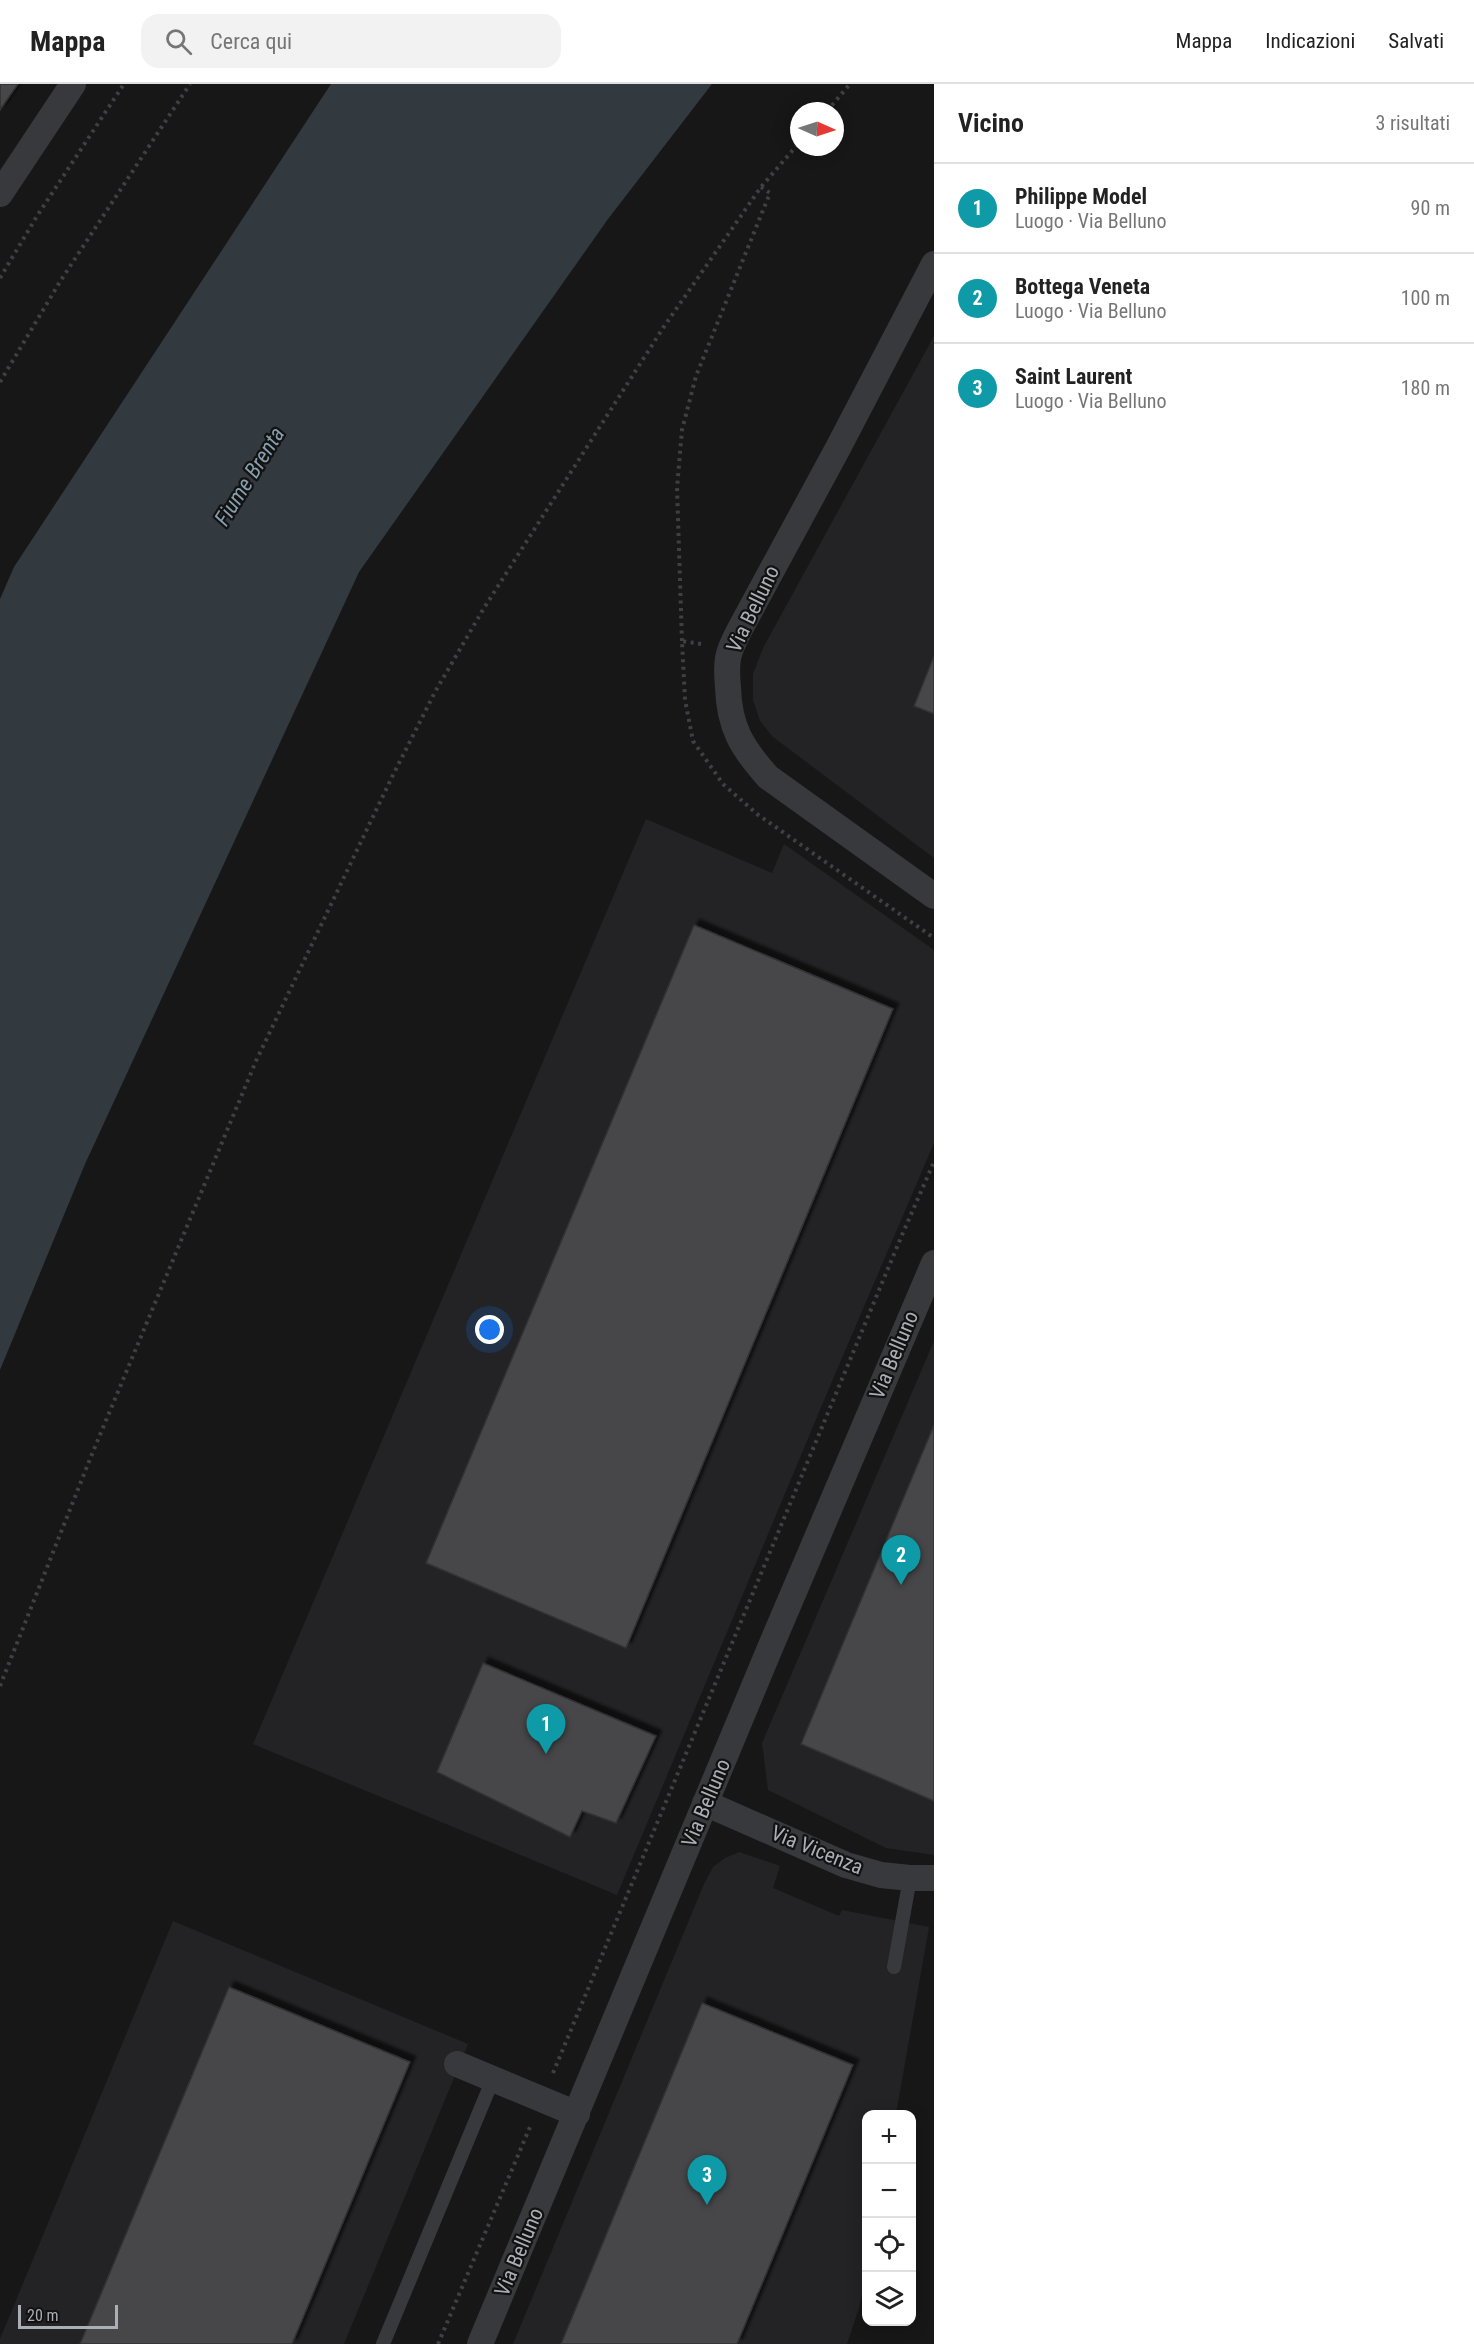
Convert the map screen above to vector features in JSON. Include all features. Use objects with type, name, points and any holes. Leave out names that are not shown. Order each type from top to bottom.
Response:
[{"type":"street","points":[[0,194],[73,84]]},
{"type":"street","name":"Via Belluno","points":[[934,264],[740,629],[729,654],[727,674],[728,701],[734,730],[748,756],[768,777],[934,896]]},
{"type":"street","name":"Via Belluno","points":[[480,2344],[849,1458],[934,1263]]},
{"type":"street","name":"Via Vicenza","points":[[705,1803],[846,1865],[881,1875],[922,1878]]},
{"type":"street","points":[[457,2064],[577,2114]]},
{"type":"lane","points":[[894,1967],[922,1878]]},
{"type":"lane","points":[[383,2344],[493,2079]]},
{"type":"path","points":[[0,278],[37,216],[124,84]]},
{"type":"path","points":[[0,382],[61,280],[190,84]]},
{"type":"path","points":[[835,102],[850,84]]},
{"type":"path","points":[[0,1686],[92,1455],[256,1061],[435,692],[484,608],[663,328],[760,187],[790,153]]},
{"type":"path","points":[[682,641],[677,488],[682,430],[696,376],[770,193],[760,187]]},
{"type":"path","points":[[438,2344],[934,1162]]},
{"type":"shaded area","points":[[934,336],[934,858],[773,737],[760,721],[753,700],[753,674],[763,648]]},
{"type":"shaded area","points":[[646,819],[772,873],[784,844],[934,950],[934,1143],[617,1895],[253,1744]]},
{"type":"shaded area","points":[[934,1341],[934,1855],[886,1848],[768,1790],[762,1743]]},
{"type":"shaded area","points":[[739,1852],[780,1866],[773,1888],[839,1916],[842,1910],[929,1927],[897,2110],[862,2110],[862,2294],[847,2344],[513,2344],[704,1884],[713,1867]]},
{"type":"shaded area","points":[[173,1921],[468,2044],[344,2344],[0,2344],[0,2339]]},
{"type":"water","name":"Fiume Brenta","points":[[331,84],[712,84],[608,219],[359,572],[85,1164],[0,1370],[0,599],[14,567]]},
{"type":"building","points":[[0,84],[18,84],[0,110]]},
{"type":"building","points":[[934,656],[934,714],[914,706]]},
{"type":"building","points":[[694,925],[893,1009],[626,1648],[426,1563]]},
{"type":"building","points":[[934,1425],[934,1801],[801,1744]]},
{"type":"building","points":[[483,1663],[656,1736],[616,1823],[582,1811],[570,1837],[437,1772]]},
{"type":"building","points":[[229,1987],[410,2062],[292,2344],[80,2344]]},
{"type":"building","points":[[702,2003],[853,2065],[737,2344],[561,2344]]},
{"type":"place","name":"Bottega Veneta","points":[[901,1585]]},
{"type":"place","name":"Philippe Model","points":[[546,1754]]},
{"type":"place","name":"Saint Laurent","points":[[707,2205]]}]
